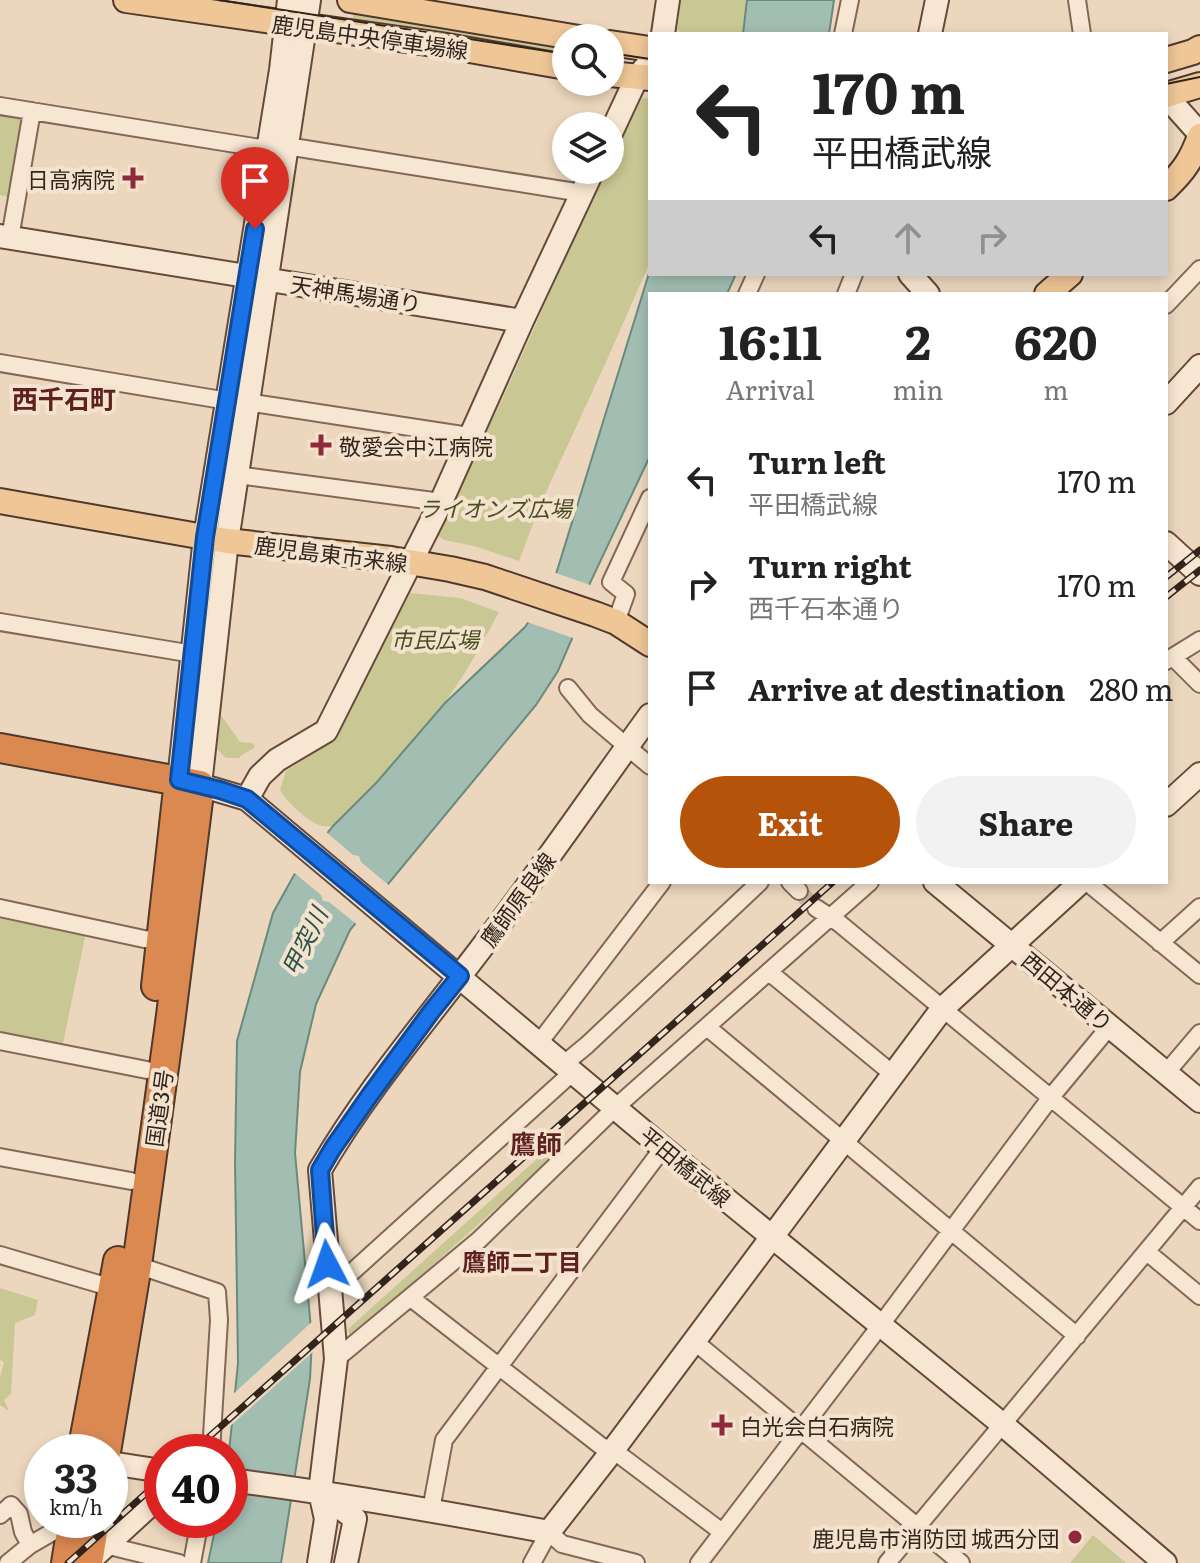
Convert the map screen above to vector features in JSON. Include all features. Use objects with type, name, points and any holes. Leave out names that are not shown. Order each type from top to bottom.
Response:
[{"type":"highway","points":[[0,748],[190,782]]},
{"type":"highway","name":"国道3号","points":[[85,1434],[131,1181],[161,940],[190,782]]},
{"type":"highway","name":"国道3号","points":[[109,1434],[137,1265],[170,1023],[190,782]]},
{"type":"main road","name":"鹿児島中央停車場線","points":[[126,0],[293,17],[552,65]]},
{"type":"main road","name":"鹿児島中央停車場線","points":[[350,0],[552,34]]},
{"type":"main road","points":[[624,45],[648,49]]},
{"type":"main road","points":[[1168,60],[1200,48]]},
{"type":"main road","points":[[624,73],[646,72]]},
{"type":"main road","points":[[1168,94],[1200,85]]},
{"type":"main road","points":[[1168,186],[1193,157],[1200,135]]},
{"type":"main road","points":[[1049,292],[1068,276]]},
{"type":"main road","name":"鹿児島東市来線","points":[[0,501],[216,539],[412,562],[485,577],[606,618],[648,643]]},
{"type":"street","points":[[190,782],[216,539],[278,148],[293,17],[309,0]]},
{"type":"street","points":[[663,32],[668,0]]},
{"type":"street","points":[[843,32],[850,0]]},
{"type":"street","points":[[930,32],[937,0]]},
{"type":"street","points":[[1077,0],[1082,32]]},
{"type":"street","points":[[623,112],[646,72]]},
{"type":"street","points":[[1168,97],[1200,135]]},
{"type":"street","points":[[0,106],[254,147],[299,148],[582,193]]},
{"type":"street","points":[[5,237],[32,111]]},
{"type":"street","points":[[247,799],[260,776],[277,760],[326,731],[441,502],[586,184]]},
{"type":"street","name":"天神馬場通り","points":[[5,237],[522,321]]},
{"type":"street","points":[[1168,303],[1200,269]]},
{"type":"street","points":[[912,276],[926,292]]},
{"type":"street","points":[[0,363],[469,436]]},
{"type":"street","points":[[1168,401],[1200,366]]},
{"type":"street","points":[[190,782],[193,654],[216,539],[237,475],[237,401]]},
{"type":"street","points":[[237,475],[441,502]]},
{"type":"street","points":[[606,618],[626,594],[611,582],[648,502]]},
{"type":"street","points":[[1168,548],[1200,574]]},
{"type":"street","points":[[0,622],[193,654]]},
{"type":"street","points":[[1200,640],[1170,659],[1200,684]]},
{"type":"street","points":[[568,688],[590,715],[648,764]]},
{"type":"street","name":"鷹師原良線","points":[[319,1563],[326,1519],[313,1491],[336,1359],[320,1170],[370,1095],[648,718]]},
{"type":"street","points":[[1168,803],[1200,774]]},
{"type":"street","name":"平田橋武線","points":[[190,782],[247,799],[663,1148],[1002,1424],[1165,1563]]},
{"type":"street","points":[[539,1043],[660,884]]},
{"type":"street","points":[[330,1292],[569,1068],[580,1051],[758,884]]},
{"type":"street","points":[[336,1359],[479,1240],[616,1107],[769,972],[823,913],[867,884]]},
{"type":"street","name":"西田本通り","points":[[937,884],[1200,1101]]},
{"type":"street","points":[[532,1563],[549,1532],[942,1009],[1079,884]]},
{"type":"street","points":[[1089,884],[1200,975]]},
{"type":"street","points":[[1160,943],[1200,907]]},
{"type":"street","points":[[0,908],[161,940]]},
{"type":"street","points":[[823,913],[1200,1221]]},
{"type":"street","points":[[769,972],[894,1075]]},
{"type":"street","points":[[699,1563],[1051,1097],[1110,1026]]},
{"type":"street","points":[[707,1027],[1077,1336]]},
{"type":"street","points":[[1166,1073],[1200,1033]]},
{"type":"street","points":[[0,1041],[147,1070]]},
{"type":"street","points":[[431,1510],[444,1440],[663,1148]]},
{"type":"street","points":[[0,1157],[131,1181]]},
{"type":"street","points":[[887,1563],[1200,1187]]},
{"type":"street","points":[[1147,1252],[1200,1296]]},
{"type":"street","points":[[0,1255],[114,1286]]},
{"type":"street","points":[[137,1265],[217,1292],[219,1320],[212,1434]]},
{"type":"street","points":[[411,1298],[601,1446],[613,1450],[722,1532]]},
{"type":"street","points":[[694,1341],[961,1563]]},
{"type":"street","points":[[248,1482],[377,1501],[549,1532],[562,1544],[636,1563]]},
{"type":"street","points":[[313,1491],[355,1519]]},
{"type":"street","points":[[346,1563],[355,1519],[377,1501]]},
{"type":"street","points":[[0,1515],[11,1505],[19,1514],[30,1545]]},
{"type":"street","points":[[88,1551],[144,1508]]},
{"type":"street","points":[[8,1563],[42,1538]]},
{"type":"street","points":[[192,1563],[197,1538]]},
{"type":"street","points":[[88,1551],[179,1563]]},
{"type":"green space","points":[[681,0],[747,0],[743,32],[677,31]]},
{"type":"green space","points":[[354,10],[552,41],[552,55],[352,24]]},
{"type":"green space","name":"ライオンズ広場","points":[[648,99],[648,267],[541,503],[519,561],[444,540],[436,534],[501,402],[599,184],[624,184],[624,135],[641,100]]},
{"type":"green space","points":[[0,113],[21,117],[9,197],[0,195]]},
{"type":"green space","name":"市民広場","points":[[410,593],[460,598],[499,612],[460,680],[419,735],[333,826],[321,826],[303,815],[280,790],[286,771],[336,739]]},
{"type":"green space","points":[[221,715],[240,742],[255,746],[239,758],[226,758],[217,749]]},
{"type":"green space","points":[[0,914],[86,932],[62,1048],[0,1034]]},
{"type":"green space","points":[[549,1148],[556,1155],[350,1339],[348,1329]]},
{"type":"green space","points":[[0,1288],[38,1300],[35,1315],[15,1323],[11,1394],[4,1400],[9,1411],[0,1405],[0,1378],[4,1362],[0,1360]]},
{"type":"green space","points":[[1093,1535],[1126,1563],[1070,1563]]},
{"type":"water","points":[[747,0],[834,0],[829,32],[743,32]]},
{"type":"water","name":"甲突川","points":[[648,276],[735,276],[728,292],[648,292],[648,460],[590,583],[558,671],[536,705],[350,930],[316,1004],[300,1072],[295,1153],[312,1340],[310,1379],[281,1563],[208,1563],[213,1538],[248,1538],[248,1434],[231,1434],[238,1363],[237,1041],[273,913],[294,875],[333,826],[377,782],[445,703],[525,627],[552,587]]},
{"type":"pier","points":[[553,572],[593,586],[576,639],[524,621],[549,585]]},
{"type":"pier","points":[[324,830],[353,855],[359,856],[361,862],[391,887],[359,926],[329,902],[323,901],[321,895],[292,871]]},
{"type":"pier","points":[[314,1320],[315,1350],[228,1428],[231,1396]]},
{"type":"tunnel","points":[[799,891],[816,908]]},
{"type":"tram line","points":[[219,0],[552,52]]},
{"type":"tram line","points":[[624,55],[648,59]]},
{"type":"tram line","points":[[1168,84],[1200,77]]},
{"type":"railway","points":[[1168,575],[1200,550]]},
{"type":"railway","points":[[1168,595],[1200,570]]},
{"type":"railway","points":[[212,1434],[831,884]]},
{"type":"railway","points":[[68,1563],[144,1495]]},
{"type":"place","name":"日高病院","points":[[133,178]]},
{"type":"place","name":"敬愛会中江病院","points":[[321,445]]},
{"type":"place","name":"白光会白石病院","points":[[722,1425]]},
{"type":"place","name":"鹿児島市消防団 城西分団","points":[[1075,1537]]},
{"type":"district","name":"西千石町","points":[[64,397]]},
{"type":"district","name":"鷹師","points":[[536,1142]]},
{"type":"district","name":"鷹師二丁目","points":[[522,1260]]},
{"type":"route","points":[[255,229],[205,537],[179,780],[247,799],[460,976],[370,1095],[320,1170],[327,1264]]}]
